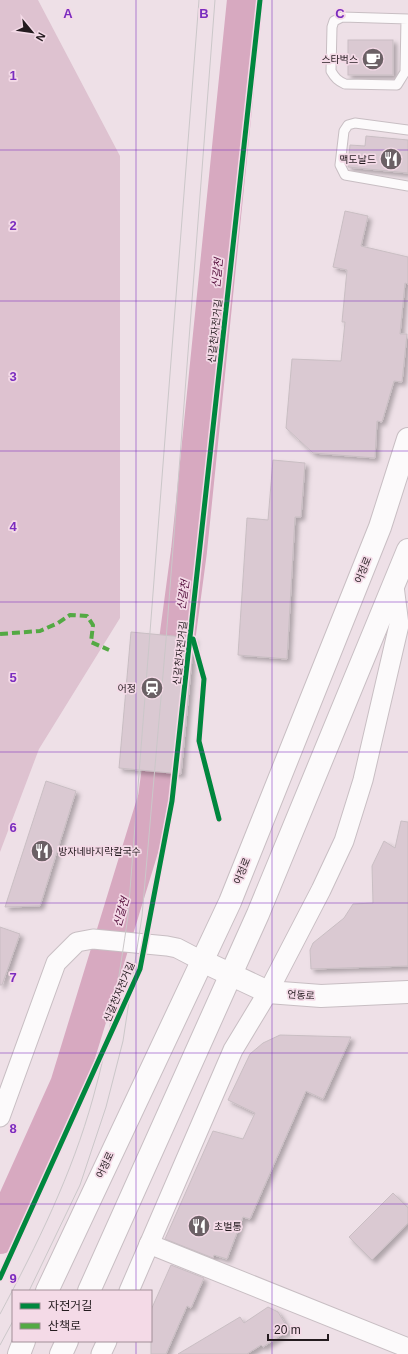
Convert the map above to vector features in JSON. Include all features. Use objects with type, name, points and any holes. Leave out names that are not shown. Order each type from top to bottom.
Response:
[{"type":"main road","name":"어정로","points":[[47,1290],[230,902],[380,527],[408,439]]},
{"type":"main road","points":[[89,1290],[231,976],[408,550]]},
{"type":"main road","name":"언동로","points":[[202,960],[231,976],[268,992],[321,996],[408,992]]},
{"type":"main road","points":[[19,1354],[24,1342]]},
{"type":"main road","points":[[61,1354],[67,1342]]},
{"type":"street","points":[[128,1290],[233,1050],[268,992],[321,890],[344,841],[364,780],[399,625],[394,586]]},
{"type":"street","points":[[0,1117],[56,963],[77,942],[93,939],[167,946],[177,948],[202,960]]},
{"type":"street","points":[[149,1244],[408,1348]]},
{"type":"street","points":[[101,1354],[107,1342]]},
{"type":"lane","points":[[342,17],[407,19],[405,72],[397,85],[345,84],[339,82],[334,77],[331,71],[332,27],[334,21],[342,17]]},
{"type":"lane","points":[[408,130],[355,123],[348,125],[344,131],[340,165],[345,175],[408,186]]},
{"type":"shaded area","points":[[0,0],[38,0],[120,156],[120,618],[39,749],[0,852]]},
{"type":"building","points":[[348,40],[393,40],[393,75],[348,75]]},
{"type":"building","points":[[366,136],[408,140],[408,173],[348,167],[350,145],[365,146]]},
{"type":"building","points":[[345,211],[368,216],[361,246],[408,257],[408,284],[405,283],[400,334],[407,334],[402,382],[394,381],[382,422],[377,421],[375,458],[313,453],[286,428],[292,359],[341,361],[345,322],[342,322],[347,270],[333,267]]},
{"type":"building","points":[[273,460],[305,463],[301,517],[295,517],[287,659],[238,655],[247,518],[268,520]]},
{"type":"building","points":[[131,632],[194,638],[181,774],[119,768]]},
{"type":"building","points":[[46,781],[76,791],[40,906],[5,907]]},
{"type":"building","points":[[401,821],[408,822],[408,966],[311,969],[310,950],[313,943],[344,918],[353,904],[373,903],[372,866],[384,841],[395,848]]},
{"type":"building","points":[[0,927],[20,934],[2,985],[0,985]]},
{"type":"building","points":[[280,1035],[351,1037],[323,1099],[306,1091],[250,1219],[243,1217],[227,1259],[214,1255],[213,1258],[165,1239],[213,1131],[243,1139],[255,1113],[228,1100],[250,1054],[263,1043]]},
{"type":"building","points":[[393,1193],[408,1208],[408,1223],[372,1260],[349,1237]]},
{"type":"building","points":[[171,1265],[204,1278],[191,1308],[187,1306],[166,1354],[151,1354],[152,1308]]},
{"type":"building","points":[[268,1307],[278,1312],[289,1330],[263,1347],[261,1345],[247,1354],[178,1354],[240,1317],[244,1323]]},
{"type":"waterway","name":"신갈천","points":[[0,1236],[68,1085],[156,798],[189,551],[245,0]]},
{"type":"tram line","points":[[12,1290],[64,1182],[75,1154],[93,1098],[114,1007],[125,939],[199,0]]},
{"type":"tram line","points":[[29,1290],[80,1185],[106,1107],[123,1041],[142,916],[166,640],[215,0]]},
{"type":"tram line","points":[[0,1314],[12,1291]]},
{"type":"tram line","points":[[0,1345],[12,1323]]},
{"type":"marked path","points":[[0,634],[40,631],[58,623],[70,615],[87,616],[93,625],[91,642],[109,650]]},
{"type":"cycle path","name":"신갈천자전거길","points":[[0,1278],[140,969],[172,801],[260,0]]},
{"type":"cycle path","name":"신갈천자전거길","points":[[193,639],[204,679],[199,741],[219,819]]},
{"type":"place","name":"스타벅스","points":[[373,59]]},
{"type":"place","name":"맥도날드","points":[[391,159]]},
{"type":"place","name":"어정","points":[[152,688]]},
{"type":"place","name":"방자네바지락칼국수","points":[[42,851]]},
{"type":"place","name":"초벌통","points":[[199,1226]]}]
